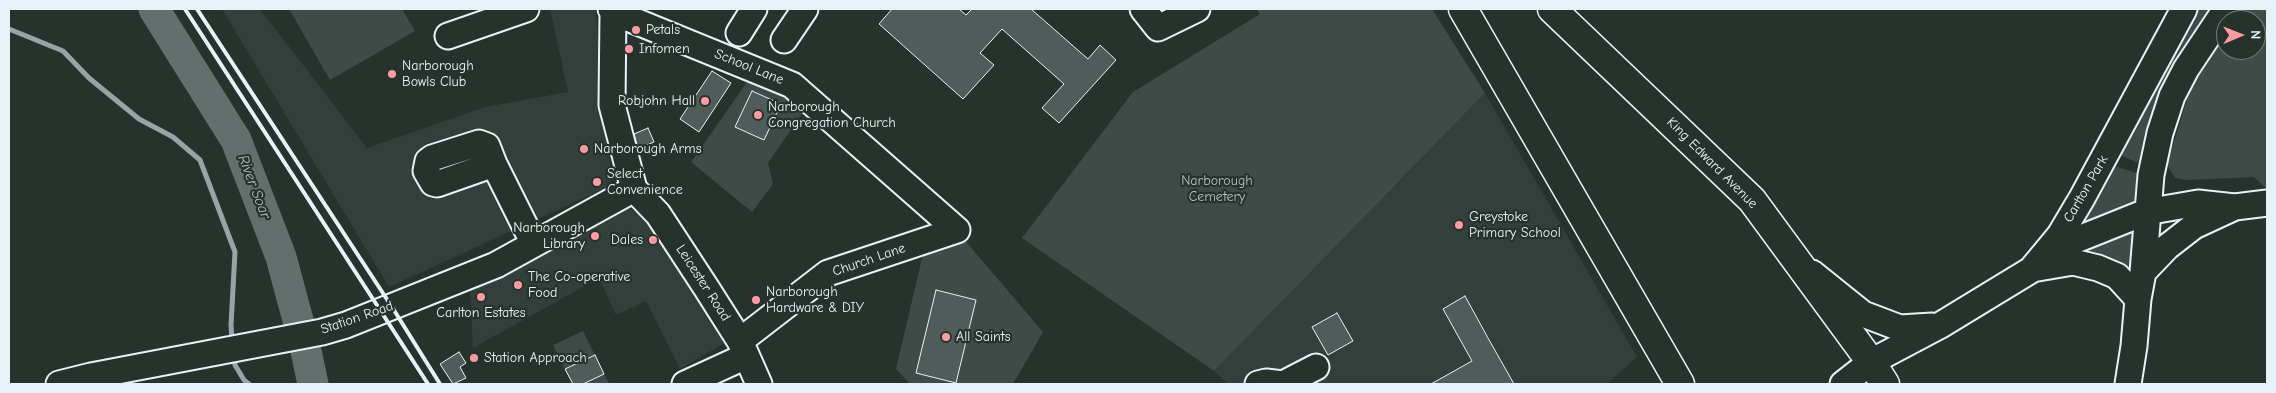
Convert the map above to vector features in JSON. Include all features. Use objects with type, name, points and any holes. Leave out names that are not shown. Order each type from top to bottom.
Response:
[{"type":"main road","points":[[1463,9],[1680,384]]},
{"type":"main road","name":"King Edward Avenue","points":[[1552,9],[1752,200],[1878,373]]},
{"type":"street","points":[[448,36],[526,9]]},
{"type":"street","points":[[739,33],[754,9]]},
{"type":"street","points":[[784,40],[805,9]]},
{"type":"street","points":[[1143,9],[1158,28],[1197,9]]},
{"type":"street","name":"Carlton Park","points":[[1843,384],[1878,373],[1939,326],[2031,270],[2060,235],[2082,198],[2184,9]]},
{"type":"street","points":[[2128,384],[2143,272],[2146,212],[2151,175],[2160,133],[2172,96],[2186,68],[2226,9]]},
{"type":"street","points":[[614,10],[612,105],[634,189]]},
{"type":"street","name":"School Lane","points":[[614,10],[792,84],[957,230]]},
{"type":"street","points":[[494,164],[534,244]]},
{"type":"street","name":"Station Road","points":[[59,384],[187,356],[322,332],[346,325],[496,265],[634,189]]},
{"type":"street","name":"Leicester Road","points":[[634,189],[658,214],[743,349],[759,384]]},
{"type":"street","points":[[2031,270],[2071,242],[2146,212],[2198,203],[2235,207],[2267,203]]},
{"type":"street","points":[[2143,272],[2167,246],[2194,226],[2235,207]]},
{"type":"street","name":"Church Lane","points":[[685,384],[743,349],[828,273],[957,230]]},
{"type":"street","name":"Carlton Park","points":[[1798,262],[1863,314],[1900,328],[1939,326]]},
{"type":"street","points":[[2031,270],[2073,262],[2098,268],[2117,276],[2138,299]]},
{"type":"street","points":[[1258,384],[1266,382],[1283,384],[1316,367]]},
{"type":"shaded area","points":[[222,9],[260,9],[367,148],[485,107],[568,92],[550,9],[595,9],[612,185],[389,287]]},
{"type":"shaded area","name":"Greystoke Primary School","points":[[1485,93],[1637,357],[1607,384],[1229,384],[1214,371]]},
{"type":"shaded area","points":[[628,208],[644,216],[730,340],[680,369],[646,301],[616,315],[599,278],[473,348],[470,291]]},
{"type":"green space","points":[[289,9],[402,9],[415,31],[330,80]]},
{"type":"green space","name":"Narborough Cemetery","points":[[1256,9],[1432,9],[1485,93],[1214,371],[1022,238],[1133,92],[1260,14]]},
{"type":"green space","points":[[2195,9],[2213,9],[2141,164],[2120,155]]},
{"type":"green space","points":[[2267,9],[2267,189],[2254,177],[2186,180],[2175,178],[2167,165],[2191,86],[2215,44],[2212,36],[2216,31],[2216,60],[2266,60],[2266,10],[2232,10]]},
{"type":"green space","points":[[752,75],[809,103],[768,163],[773,184],[752,212],[691,162]]},
{"type":"green space","points":[[2114,166],[2140,174],[2138,210],[2068,239]]},
{"type":"green space","points":[[2134,223],[2132,270],[2115,260],[2075,253]]},
{"type":"green space","points":[[962,237],[1043,332],[1013,384],[910,384],[896,369],[923,254]]},
{"type":"green space","points":[[583,331],[609,384],[572,384],[553,345]]},
{"type":"building","points":[[892,9],[959,9],[966,15],[972,9],[1031,9],[1088,59],[1100,45],[1116,60],[1059,123],[1042,108],[1064,84],[1002,29],[980,53],[994,65],[963,99],[879,24]]},
{"type":"building","name":"Robjohn Hall","points":[[712,71],[731,83],[699,132],[680,119]]},
{"type":"building","name":"Narborough Congregation Church","points":[[752,91],[781,104],[764,140],[735,127]]},
{"type":"building","points":[[648,128],[654,142],[638,149],[634,134]]},
{"type":"building","name":"All Saints","points":[[936,290],[976,300],[956,383],[916,373]]},
{"type":"building","points":[[1465,296],[1514,384],[1431,384],[1472,361],[1443,309]]},
{"type":"building","points":[[1337,313],[1353,341],[1328,355],[1312,327]]},
{"type":"building","points":[[459,352],[466,363],[460,367],[466,378],[453,384],[440,364]]},
{"type":"building","points":[[595,355],[604,374],[583,384],[573,384],[565,369]]},
{"type":"waterway","name":"River Soar","points":[[154,9],[236,140],[281,257],[305,346],[313,384]]},
{"type":"waterway","points":[[9,29],[63,51],[89,78],[139,119],[173,137],[200,160],[235,252],[231,325],[232,341]]},
{"type":"waterway","points":[[234,355],[235,365],[244,380],[249,384]]},
{"type":"railway","points":[[185,9],[428,384]]},
{"type":"railway","points":[[197,9],[392,307],[440,384]]},
{"type":"place","name":"Petals","points":[[636,30]]},
{"type":"place","name":"Infomen","points":[[629,49]]},
{"type":"place","name":"Narborough Bowls Club","points":[[392,74]]},
{"type":"place","name":"Robjohn Hall","points":[[705,101]]},
{"type":"place","name":"Narborough Congregation Church","points":[[758,115]]},
{"type":"place","name":"Narborough Arms","points":[[584,149]]},
{"type":"place","name":"Select Convenience","points":[[597,182]]},
{"type":"place","name":"Greystoke Primary School","points":[[1459,225]]},
{"type":"place","name":"Narborough Library","points":[[595,236]]},
{"type":"place","name":"Dales","points":[[653,240]]},
{"type":"place","name":"The Co-operative Food","points":[[518,285]]},
{"type":"place","name":"Carlton Estates","points":[[481,297]]},
{"type":"place","name":"Narborough Hardware & DIY","points":[[756,300]]},
{"type":"place","name":"All Saints","points":[[946,337]]},
{"type":"place","name":"Station Approach","points":[[474,358]]}]
